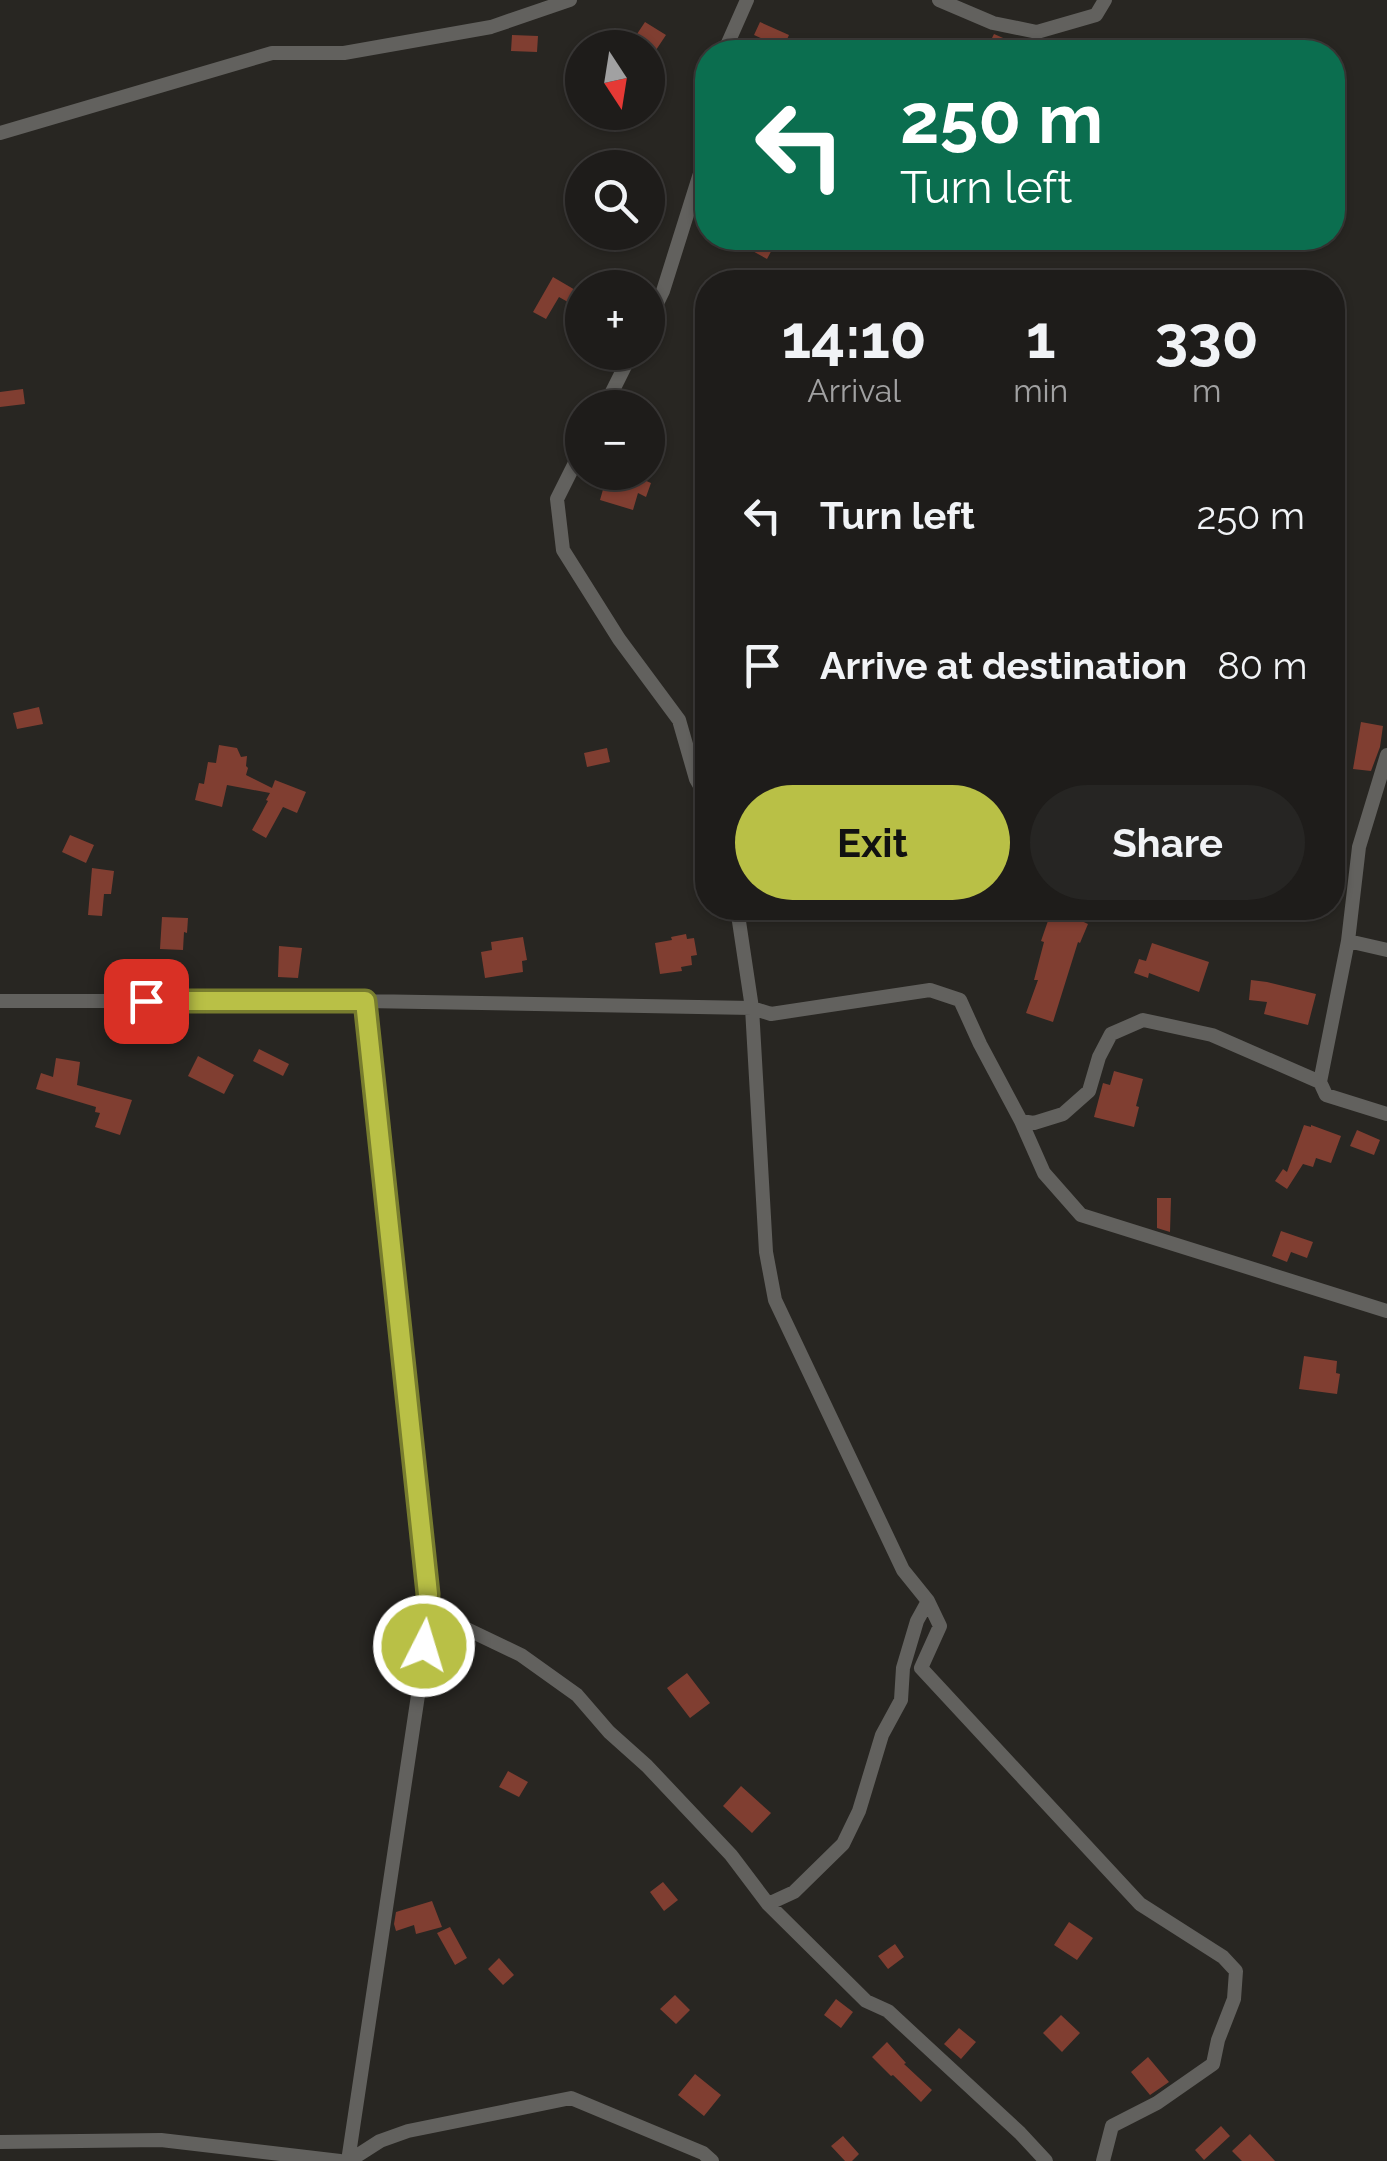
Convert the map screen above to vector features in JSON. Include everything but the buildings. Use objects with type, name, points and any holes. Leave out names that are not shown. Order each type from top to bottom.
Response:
[{"type":"street","points":[[0,133],[272,53],[344,53],[491,26],[570,0]]},
{"type":"street","points":[[729,40],[747,0]]},
{"type":"street","points":[[939,0],[992,23],[1037,32],[1096,15],[1105,0]]},
{"type":"street","points":[[665,285],[695,189]]},
{"type":"street","points":[[565,482],[556,500],[562,550],[619,639],[679,720],[695,776]]},
{"type":"street","points":[[1387,755],[1359,846],[1348,941],[1320,1082],[1326,1095],[1387,1114]]},
{"type":"street","points":[[738,920],[752,1008],[766,1252],[776,1300],[903,1570],[928,1601],[940,1626],[921,1668],[1140,1904],[1224,1957],[1236,1971],[1234,1998],[1213,2064],[1158,2103],[1112,2126],[1103,2161]]},
{"type":"street","points":[[1348,941],[1387,950]]},
{"type":"street","points":[[0,1001],[365,1001],[752,1008],[771,1014],[930,990],[960,1000],[1044,1174],[1081,1215],[1387,1312]]},
{"type":"street","points":[[349,2161],[420,1682],[428,1594],[365,1001]]},
{"type":"street","points":[[1021,1121],[1034,1123],[1063,1114],[1089,1091],[1099,1057],[1112,1034],[1143,1020],[1212,1035],[1320,1082]]},
{"type":"street","points":[[768,1904],[794,1892],[843,1844],[859,1811],[882,1735],[901,1700],[903,1668],[928,1601]]},
{"type":"street","points":[[427,1610],[521,1655],[577,1694],[608,1732],[647,1766],[731,1855],[768,1904],[866,2001],[888,2011],[1046,2161]]},
{"type":"street","points":[[349,2161],[380,2140],[408,2131],[571,2098],[703,2153],[712,2161]]},
{"type":"street","points":[[0,2142],[161,2140],[340,2161]]},
{"type":"route","points":[[146,1001],[365,1001],[428,1594],[424,1646]]}]
